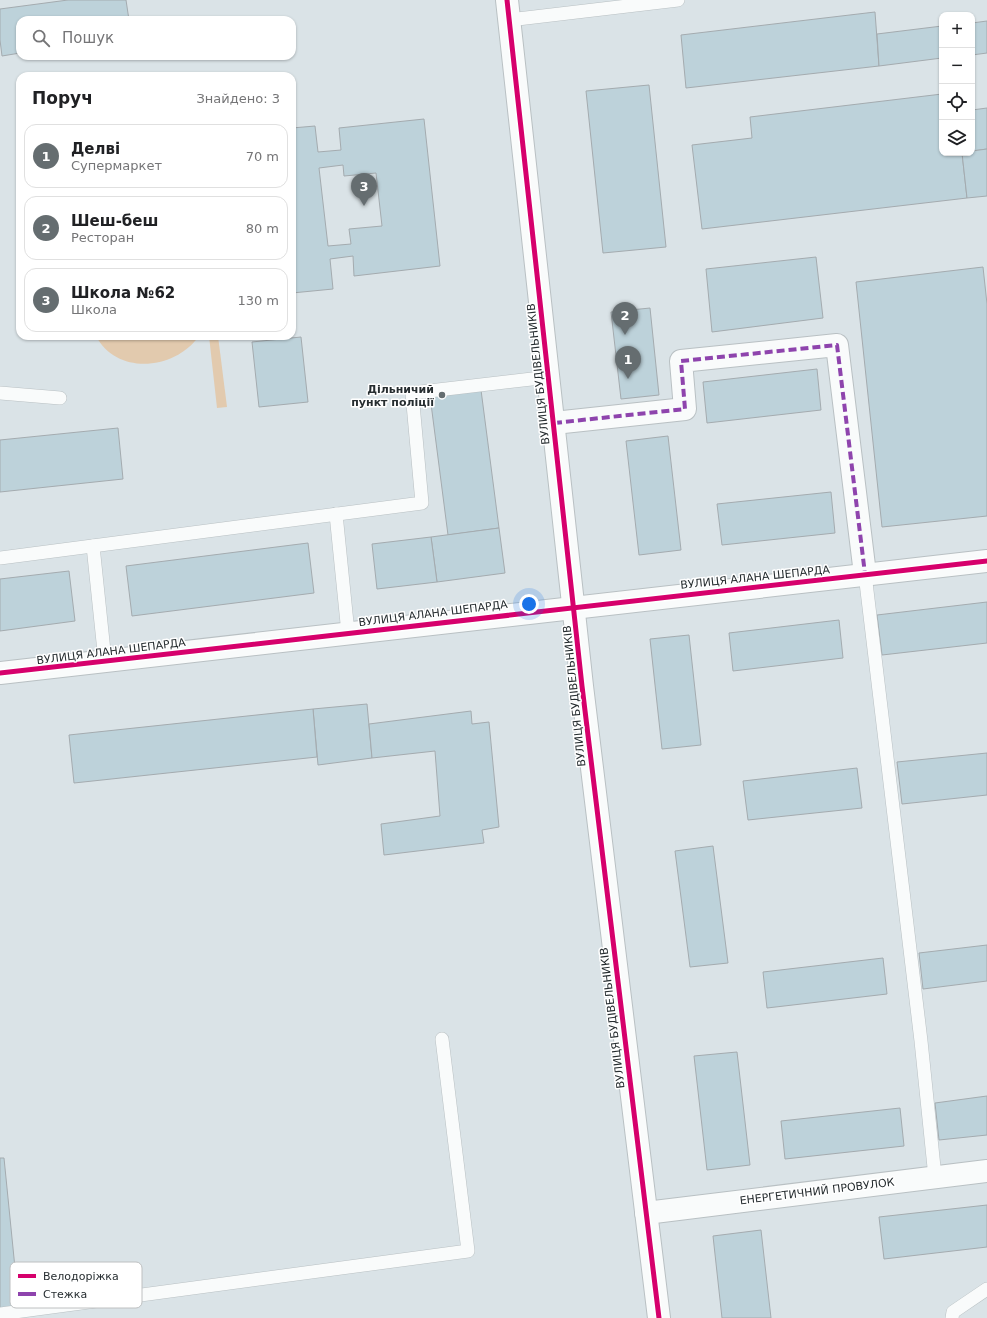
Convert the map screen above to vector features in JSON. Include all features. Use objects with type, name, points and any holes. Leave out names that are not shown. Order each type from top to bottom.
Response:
[{"type":"street","name":"ВУЛИЦЯ БУДІВЕЛЬНИКІВ","points":[[508,10],[575,607],[583,694],[659,1318]]},
{"type":"street","points":[[554,423],[685,409],[680,361],[837,345],[865,574]]},
{"type":"street","name":"ВУЛИЦЯ АЛАНА ШЕПАРДА","points":[[0,673],[987,561]]},
{"type":"street","name":"ЕНЕРГЕТИЧНИЙ ПРОВУЛОК","points":[[646,1213],[987,1171]]},
{"type":"lane","points":[[508,10],[678,0]]},
{"type":"lane","points":[[0,558],[422,503],[412,393],[549,377]]},
{"type":"lane","points":[[0,393],[60,398]]},
{"type":"lane","points":[[336,514],[348,633]]},
{"type":"lane","points":[[93,546],[105,661]]},
{"type":"lane","points":[[865,574],[919,1026],[935,1177]]},
{"type":"lane","points":[[142,1295],[468,1251],[442,1039]]},
{"type":"lane","points":[[952,1318],[953,1312],[987,1289]]},
{"type":"lane","points":[[0,1314],[45,1308]]},
{"type":"shaded area","points":[[99,340],[195,340],[189,347],[176,356],[146,364],[131,363],[118,358],[105,349]]},
{"type":"shaded area","points":[[209,340],[219,340],[227,407],[217,408]]},
{"type":"building","points":[[68,0],[126,0],[128,16],[16,16],[16,54],[2,56],[0,40],[0,9]]},
{"type":"building","points":[[875,12],[879,66],[686,88],[681,35]]},
{"type":"building","points":[[987,21],[987,53],[975,55],[975,23]]},
{"type":"building","points":[[939,26],[939,58],[879,66],[877,34]]},
{"type":"building","points":[[649,85],[666,247],[603,253],[586,91]]},
{"type":"building","points":[[939,94],[939,156],[962,156],[967,198],[702,229],[692,145],[752,138],[750,117]]},
{"type":"building","points":[[987,108],[987,149],[975,151],[975,110]]},
{"type":"building","points":[[424,119],[440,266],[354,276],[353,256],[330,259],[333,289],[296,293],[296,128],[315,126],[318,152],[341,150],[339,128]],"holes":[[[343,165],[344,176],[376,173],[382,226],[349,229],[351,244],[328,246],[319,168]]]},
{"type":"building","points":[[987,149],[987,196],[967,198],[962,156],[975,156],[975,151]]},
{"type":"building","points":[[816,257],[823,318],[712,332],[706,269]]},
{"type":"building","points":[[983,267],[987,304],[987,516],[882,527],[856,282]]},
{"type":"building","points":[[650,308],[659,395],[621,399],[611,312]]},
{"type":"building","points":[[301,337],[308,402],[259,407],[252,342],[296,340],[296,338]]},
{"type":"building","points":[[817,369],[821,410],[707,423],[703,382]]},
{"type":"building","points":[[481,390],[499,528],[448,535],[430,396]]},
{"type":"building","points":[[118,428],[123,479],[0,492],[0,440]]},
{"type":"building","points":[[668,436],[681,550],[639,555],[626,441]]},
{"type":"building","points":[[831,492],[835,533],[722,545],[717,504]]},
{"type":"building","points":[[499,528],[505,573],[437,582],[431,537]]},
{"type":"building","points":[[431,537],[437,582],[377,589],[372,544]]},
{"type":"building","points":[[308,543],[314,593],[132,616],[126,566]]},
{"type":"building","points":[[69,571],[75,621],[0,631],[0,579]]},
{"type":"building","points":[[987,602],[987,643],[882,655],[877,615]]},
{"type":"building","points":[[839,620],[843,658],[733,671],[729,633]]},
{"type":"building","points":[[689,635],[701,745],[662,749],[650,639]]},
{"type":"building","points":[[367,704],[372,758],[318,765],[313,709]]},
{"type":"building","points":[[313,709],[317,757],[74,783],[69,735]]},
{"type":"building","points":[[471,711],[472,724],[489,722],[499,827],[482,830],[484,843],[384,855],[381,824],[440,816],[435,751],[372,758],[369,724]]},
{"type":"building","points":[[987,753],[987,795],[902,804],[897,762]]},
{"type":"building","points":[[857,768],[862,808],[748,820],[743,781]]},
{"type":"building","points":[[713,846],[728,963],[690,967],[675,851]]},
{"type":"building","points":[[987,945],[987,981],[923,989],[919,953]]},
{"type":"building","points":[[883,958],[887,994],[767,1008],[763,972]]},
{"type":"building","points":[[737,1052],[750,1165],[707,1170],[694,1056]]},
{"type":"building","points":[[987,1096],[987,1135],[939,1140],[935,1103]]},
{"type":"building","points":[[900,1108],[904,1146],[785,1159],[781,1121]]},
{"type":"building","points":[[0,1158],[4,1158],[14,1262],[10,1262],[10,1308],[19,1308],[20,1318],[0,1318]]},
{"type":"building","points":[[987,1205],[987,1247],[884,1259],[879,1217]]},
{"type":"building","points":[[761,1230],[771,1318],[722,1318],[713,1236]]},
{"type":"marked path","points":[[554,423],[685,409],[681,361],[837,345],[865,574]]},
{"type":"cycle path","points":[[507,0],[582,686],[659,1318]]},
{"type":"cycle path","points":[[0,673],[987,561]]},
{"type":"place","name":"Школа №62","points":[[364,206]]},
{"type":"place","name":"Шеш-беш","points":[[625,335]]},
{"type":"place","name":"Делві","points":[[628,379]]},
{"type":"place","name":"Дільничий пункт поліції","points":[[442,395]]}]
